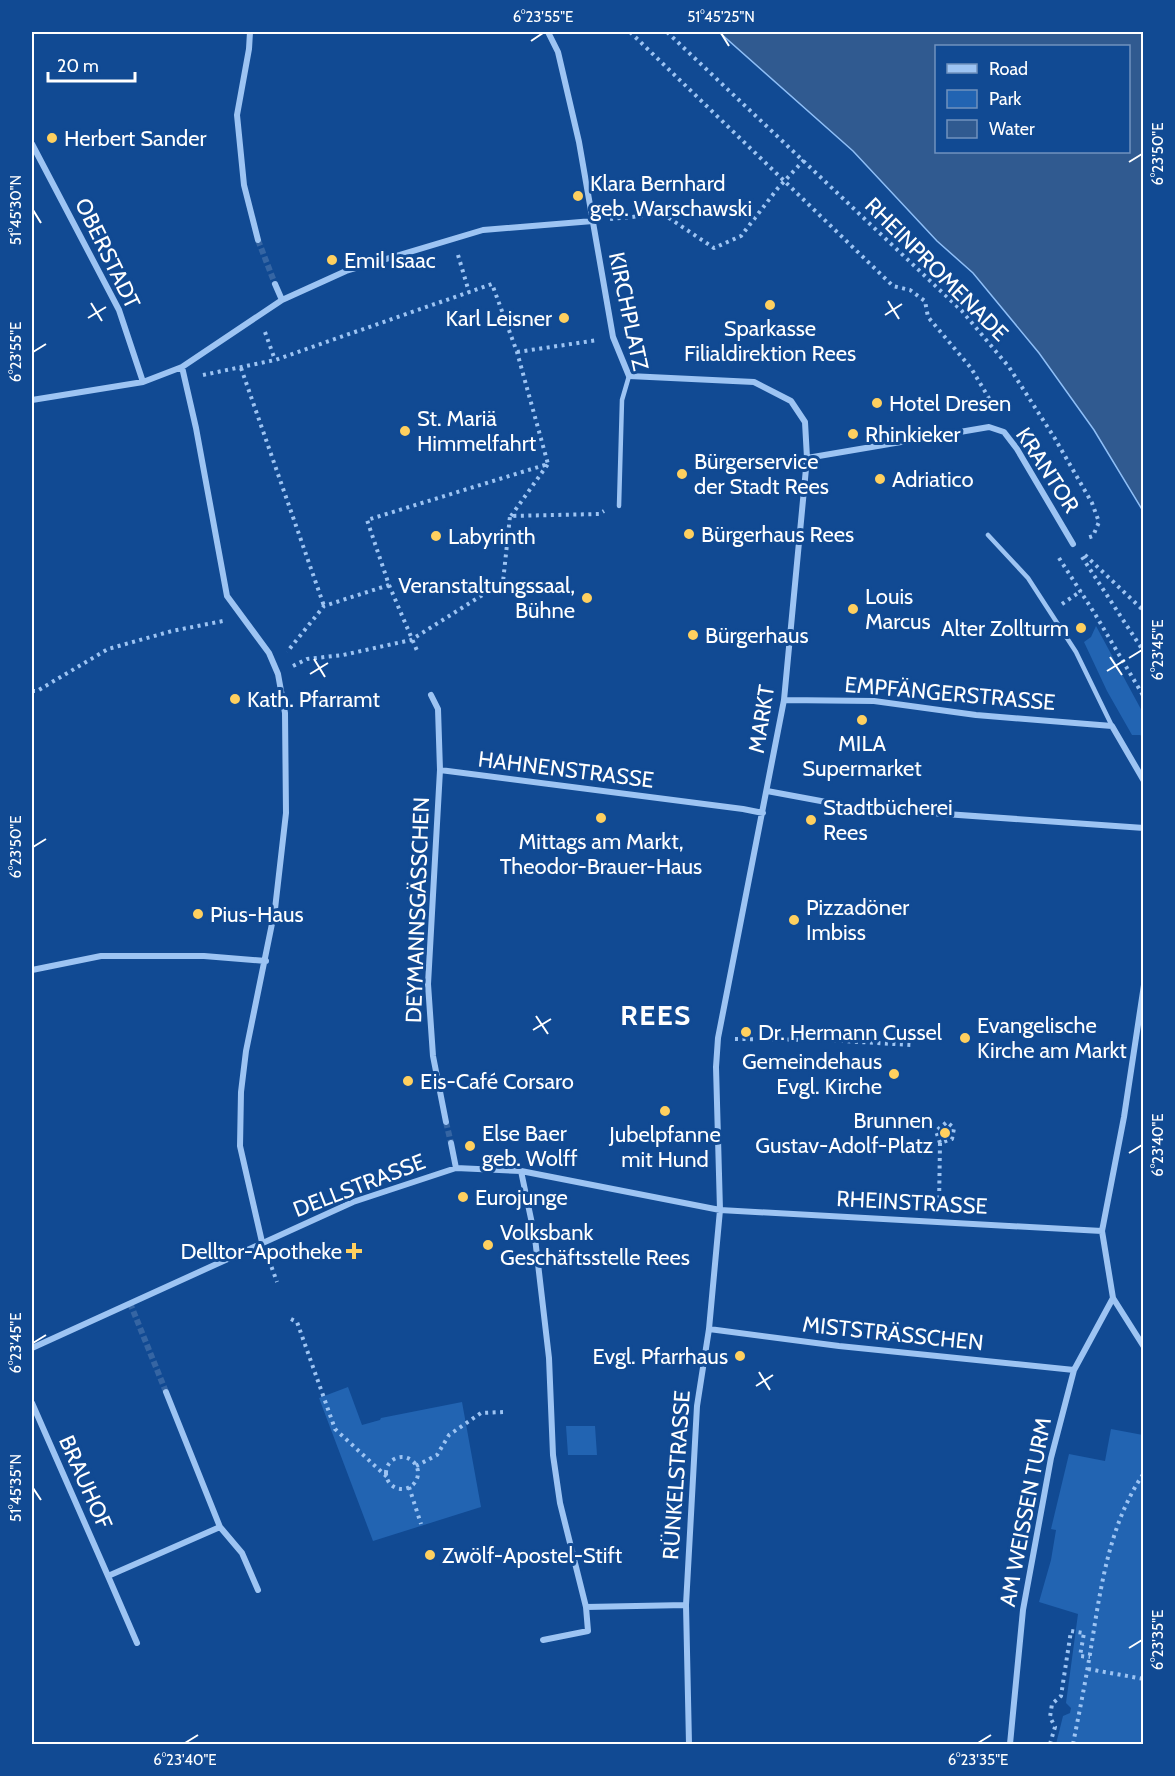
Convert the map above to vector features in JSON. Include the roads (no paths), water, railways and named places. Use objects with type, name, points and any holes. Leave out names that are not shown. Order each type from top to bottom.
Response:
[{"type":"street","points":[[250,32],[237,116],[244,185],[258,240]]},
{"type":"street","name":"KIRCHPLATZ","points":[[548,32],[558,52],[579,142],[613,337],[629,376]]},
{"type":"street","name":"OBERSTADT","points":[[32,144],[119,310],[142,382]]},
{"type":"street","points":[[32,400],[142,382],[182,367],[282,300],[346,271],[483,230],[592,221]]},
{"type":"street","points":[[275,284],[282,300]]},
{"type":"street","points":[[182,367],[196,428],[226,596],[269,652],[277,671],[285,713],[286,813],[275,909],[246,1051],[241,1092],[240,1146],[262,1242]]},
{"type":"street","name":"MARKT","points":[[629,376],[754,382],[791,401],[805,422],[807,458],[784,700],[718,1038],[716,1067],[720,1210]]},
{"type":"street","name":"KRANTOR","points":[[807,458],[989,428],[1004,432],[1017,449],[1073,544]]},
{"type":"street","points":[[431,695],[438,709],[440,770]]},
{"type":"street","name":"EMPFÄNGERSTRASSE","points":[[784,700],[874,701],[976,715],[1113,726]]},
{"type":"street","points":[[1113,726],[1143,780]]},
{"type":"street","name":"HAHNENSTRASSE","points":[[440,770],[762,813]]},
{"type":"street","name":"DEYMANNSGÄSSCHEN","points":[[440,770],[428,984],[433,1056],[446,1122]]},
{"type":"street","points":[[767,790],[837,804]]},
{"type":"street","points":[[846,807],[1143,828]]},
{"type":"street","points":[[32,970],[101,956],[204,956],[266,961]]},
{"type":"street","points":[[1143,985],[1124,1117],[1102,1231],[1113,1298],[1143,1347]]},
{"type":"street","points":[[451,1143],[456,1168]]},
{"type":"street","name":"DELLSTRASSE","points":[[32,1348],[353,1202],[456,1168],[521,1171],[720,1210]]},
{"type":"street","points":[[521,1171],[535,1238],[549,1358],[553,1455],[560,1503],[586,1607],[588,1631],[543,1640]]},
{"type":"street","name":"RHEINSTRASSE","points":[[720,1210],[1102,1231]]},
{"type":"street","name":"RÜNKELSTRASSE","points":[[689,1744],[686,1605],[697,1406],[709,1329],[720,1210]]},
{"type":"street","name":"AM WEISSEN TURM","points":[[1010,1744],[1023,1610],[1051,1458],[1074,1370],[1113,1298]]},
{"type":"street","name":"MISTSTRÄSSCHEN","points":[[709,1329],[839,1346],[1074,1370]]},
{"type":"street","points":[[166,1392],[220,1527],[242,1553],[258,1590]]},
{"type":"street","name":"BRAUHOF","points":[[32,1403],[137,1643]]},
{"type":"street","points":[[108,1576],[220,1527]]},
{"type":"street","points":[[586,1607],[686,1605]]},
{"type":"lane","name":"KIRCHPLATZ","points":[[619,506],[622,400],[629,376]]},
{"type":"lane","points":[[987,535],[1028,579],[1076,652],[1113,726]]},
{"type":"water","points":[[719,32],[1143,32],[1143,511],[1094,430],[1039,353],[973,273],[937,241],[853,151]]},
{"type":"tunnel","points":[[258,240],[275,284]]},
{"type":"tunnel","points":[[446,1122],[451,1143]]},
{"type":"tunnel","points":[[130,1303],[166,1392]]},
{"type":"place","name":"Herbert Sander","points":[[52,138]]},
{"type":"place","name":"Klara Bernhard geb. Warschawski","points":[[578,196]]},
{"type":"place","name":"Emil Isaac","points":[[332,260]]},
{"type":"place","name":"Sparkasse Filialdirektion Rees","points":[[770,305]]},
{"type":"place","name":"Karl Leisner","points":[[564,318]]},
{"type":"place","name":"Hotel Dresen","points":[[877,403]]},
{"type":"place","name":"St. Mariä Himmelfahrt","points":[[405,431]]},
{"type":"place","name":"Rhinkieker","points":[[853,434]]},
{"type":"place","name":"Bürgerservice der Stadt Rees","points":[[682,474]]},
{"type":"place","name":"Adriatico","points":[[880,479]]},
{"type":"place","name":"Bürgerhaus Rees","points":[[689,534]]},
{"type":"place","name":"Labyrinth","points":[[436,536]]},
{"type":"place","name":"Veranstaltungssaal, Bühne","points":[[587,598]]},
{"type":"place","name":"Louis Marcus","points":[[853,609]]},
{"type":"place","name":"Alter Zollturm","points":[[1081,628]]},
{"type":"place","name":"Bürgerhaus","points":[[693,635]]},
{"type":"place","name":"Kath. Pfarramt","points":[[235,699]]},
{"type":"place","name":"MILA Supermarket","points":[[862,720]]},
{"type":"place","name":"Mittags am Markt, Theodor-Brauer-Haus","points":[[601,818]]},
{"type":"place","name":"Stadtbücherei Rees","points":[[811,820]]},
{"type":"place","name":"Pius-Haus","points":[[198,914]]},
{"type":"place","name":"Pizzadöner Imbiss","points":[[794,920]]},
{"type":"place","name":"Dr. Hermann Cussel","points":[[746,1032]]},
{"type":"place","name":"Evangelische Kirche am Markt","points":[[965,1038]]},
{"type":"place","name":"Gemeindehaus Evgl. Kirche","points":[[894,1074]]},
{"type":"place","name":"Eis-Café Corsaro","points":[[408,1081]]},
{"type":"place","name":"Jubelpfanne mit Hund","points":[[665,1111]]},
{"type":"place","name":"Brunnen Gustav-Adolf-Platz","points":[[945,1133]]},
{"type":"place","name":"Else Baer geb. Wolff","points":[[470,1146]]},
{"type":"place","name":"Eurojunge","points":[[463,1197]]},
{"type":"place","name":"Volksbank Geschäftsstelle Rees","points":[[488,1245]]},
{"type":"place","name":"Delltor-Apotheke","points":[[354,1251]]},
{"type":"place","name":"Evgl. Pfarrhaus","points":[[740,1356]]},
{"type":"place","name":"Zwölf-Apostel-Stift","points":[[430,1555]]},
{"type":"district","name":"REES","points":[[656,1015]]}]
